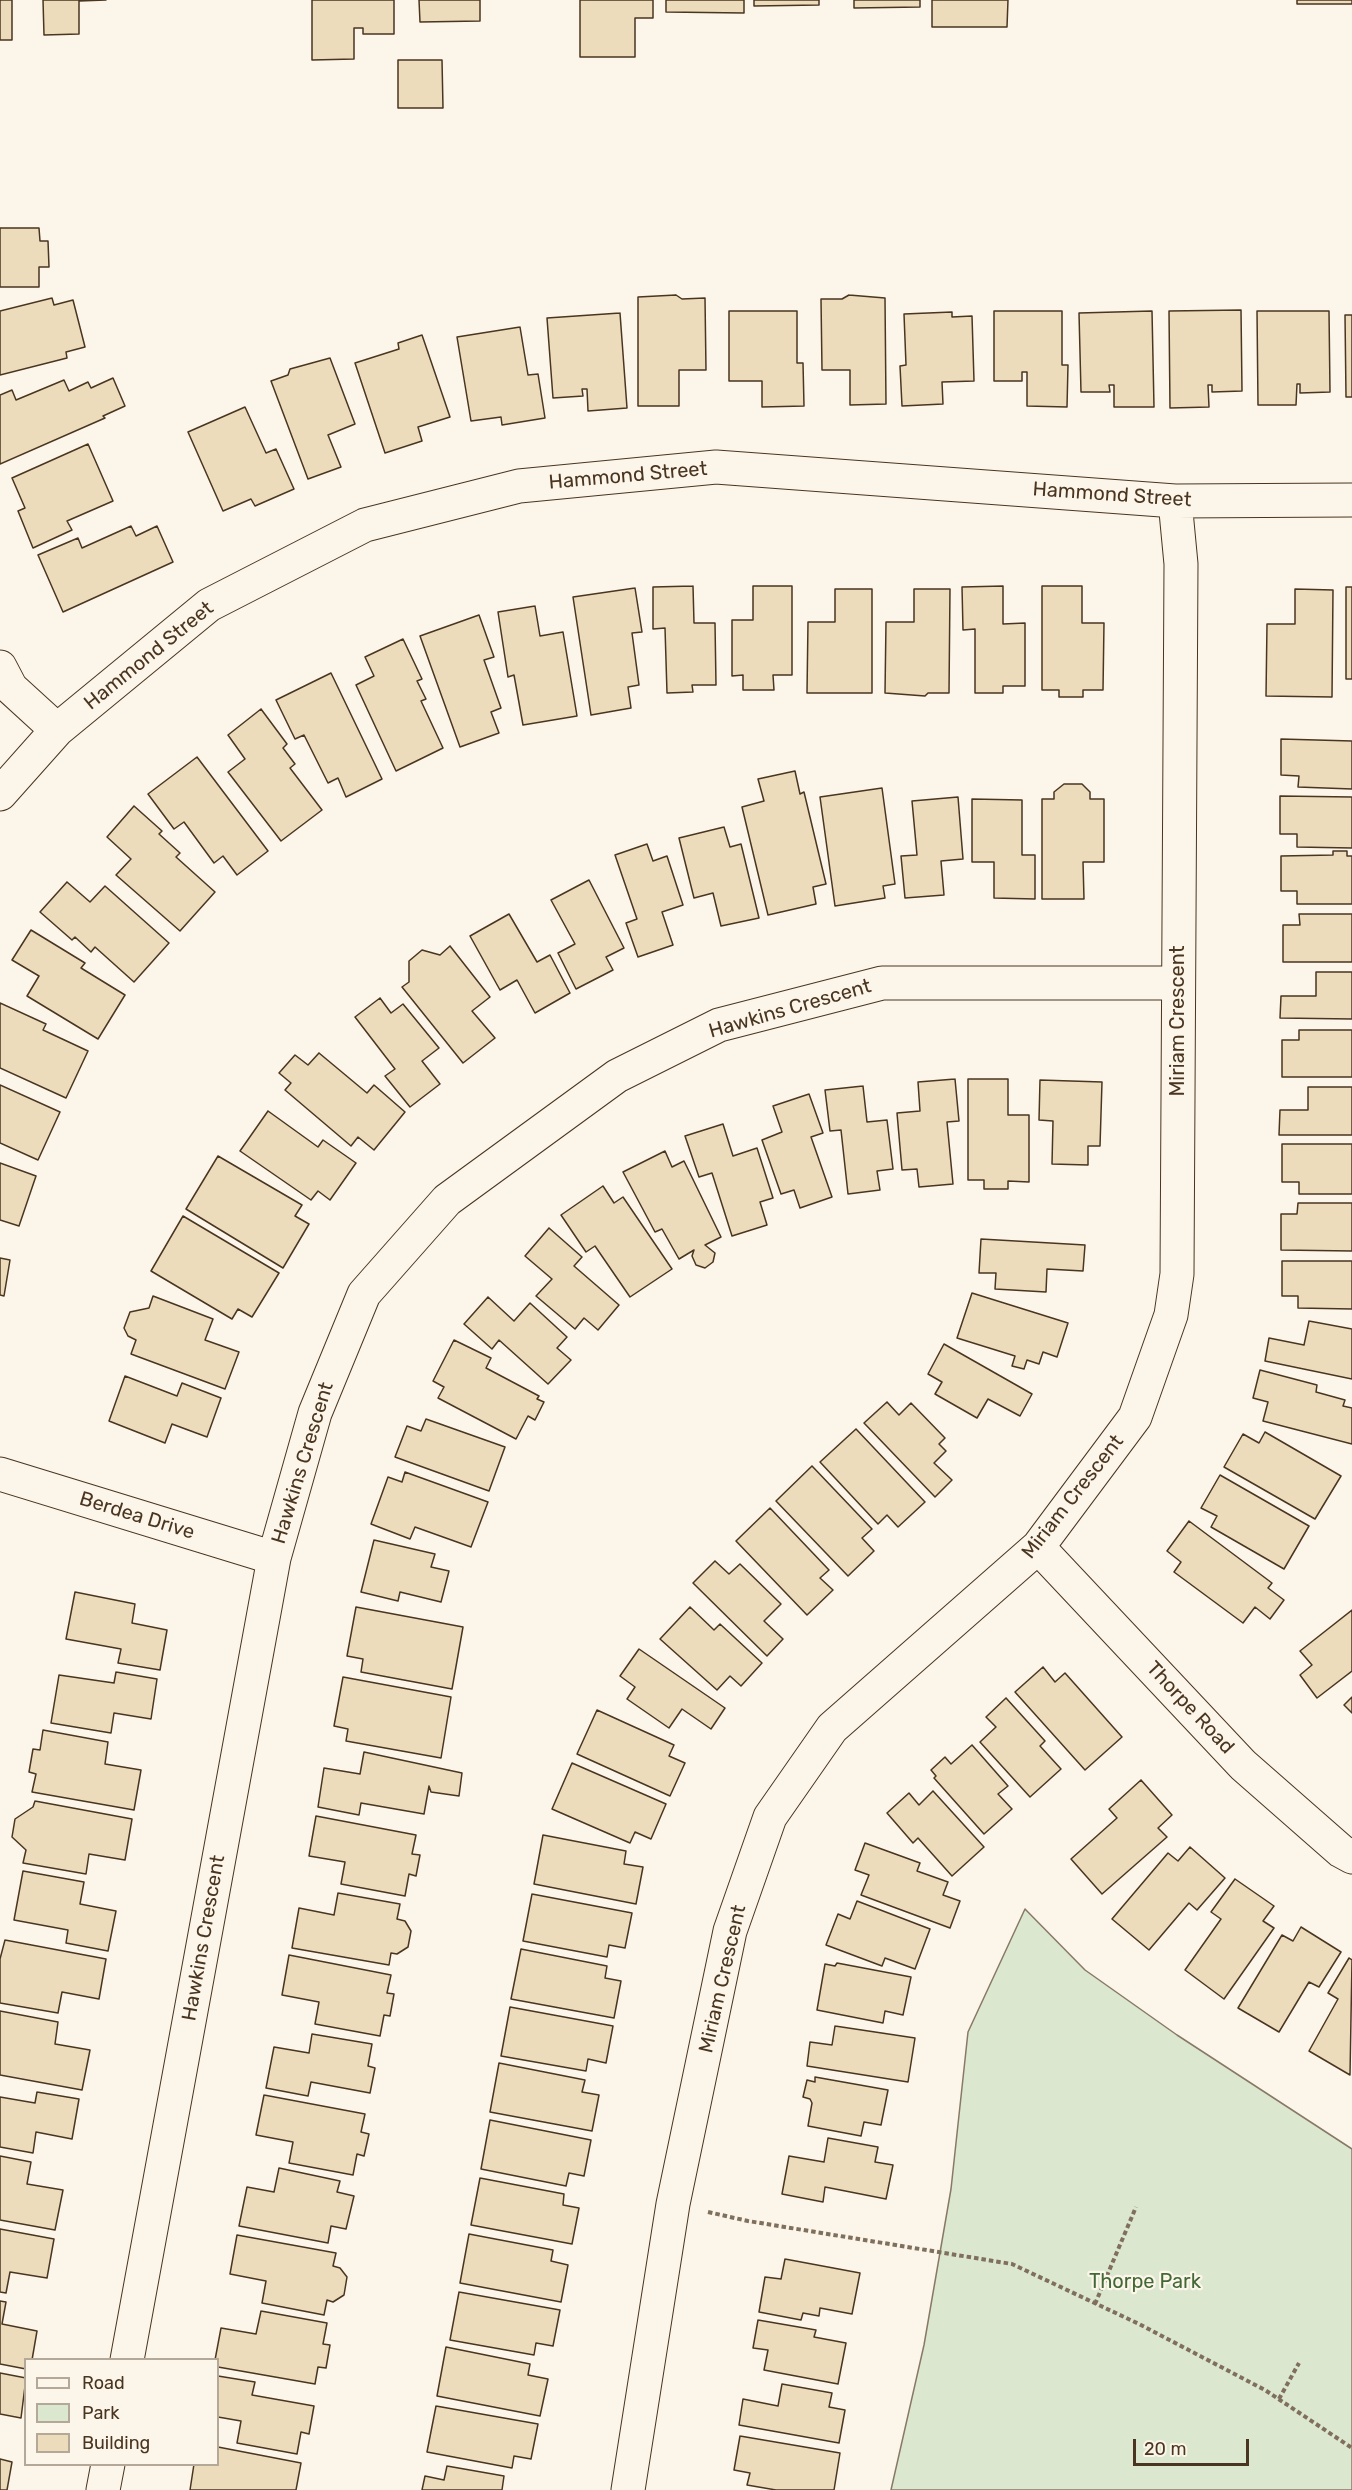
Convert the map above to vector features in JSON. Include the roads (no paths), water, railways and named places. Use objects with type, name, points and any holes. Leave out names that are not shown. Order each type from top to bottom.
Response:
[{"type":"street","name":"Hammond Street","points":[[0,794],[57,730],[209,605],[365,525],[519,486],[716,467],[1175,501],[1352,500]]},
{"type":"street","name":"Miriam Crescent","points":[[628,2490],[673,2204],[730,1931],[770,1817],[832,1728],[1038,1548],[1135,1417],[1171,1315],[1177,1274],[1181,564],[1175,501]]},
{"type":"street","points":[[0,668],[11,688],[57,730]]},
{"type":"street","name":"Hawkins Crescent","points":[[127,2358],[274,1558],[315,1413],[364,1294],[447,1200],[617,1076],[719,1025],[882,983],[1178,983]]},
{"type":"street","name":"Berdea Drive","points":[[0,1474],[274,1558]]},
{"type":"street","name":"Thorpe Road","points":[[1038,1548],[1243,1765],[1341,1851],[1352,1857]]},
{"type":"street","points":[[103,2490],[108,2466]]},
{"type":"park label","name":"Thorpe Park","points":[[1145,2282]]}]
